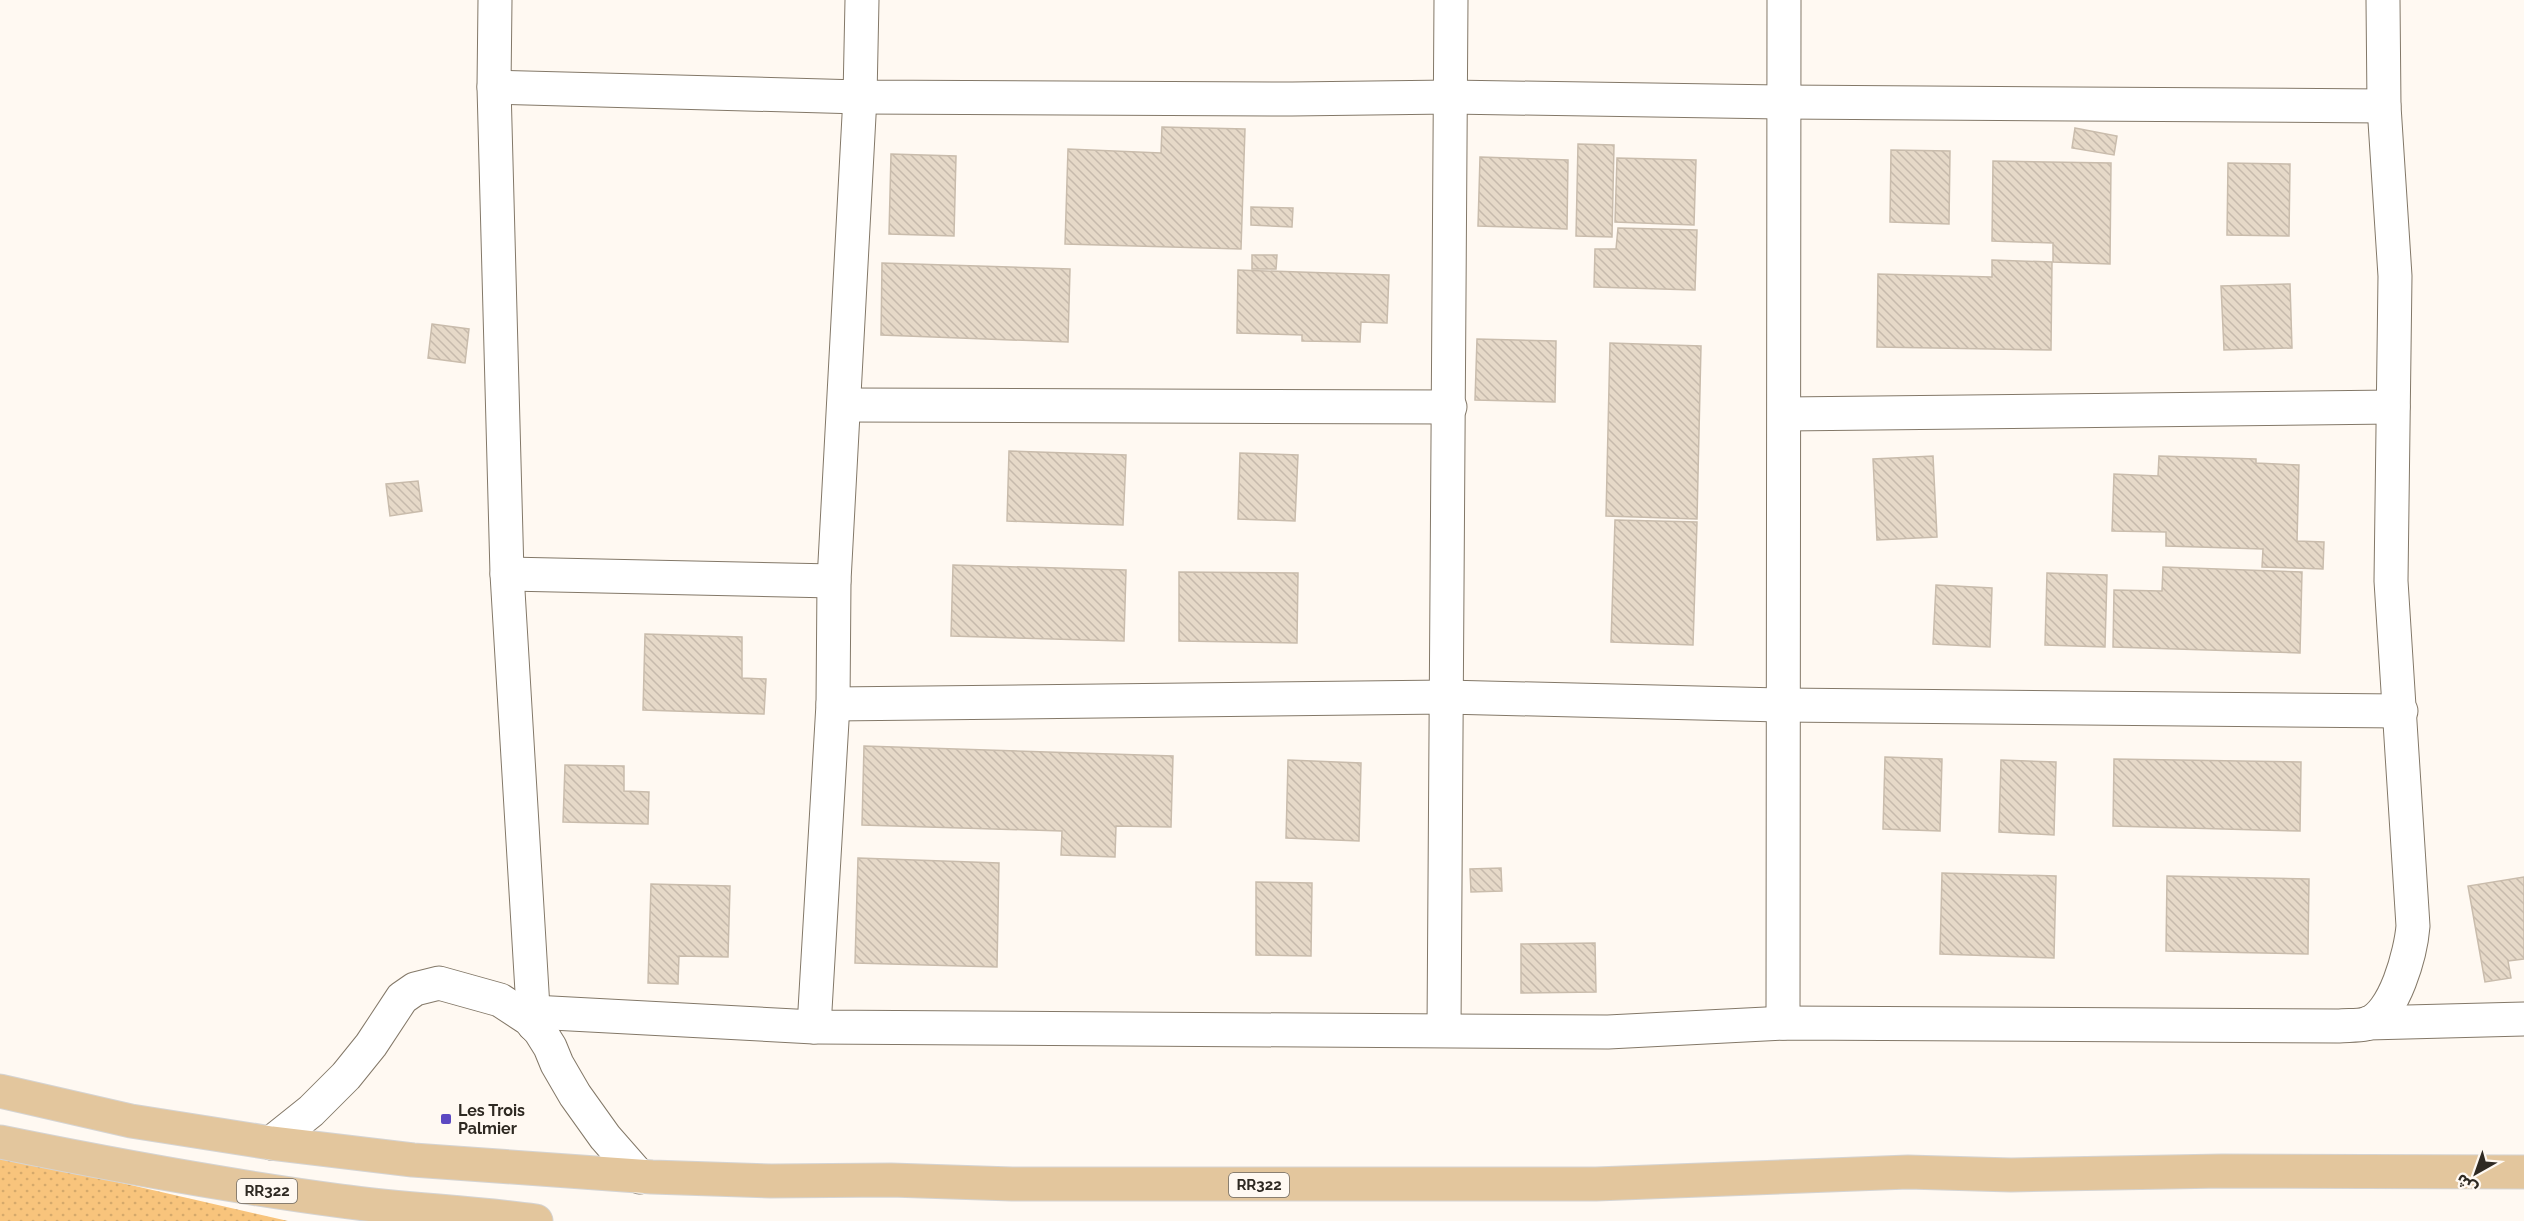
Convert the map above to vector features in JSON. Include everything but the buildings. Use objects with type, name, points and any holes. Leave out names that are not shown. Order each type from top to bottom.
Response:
[{"type":"main road","name":"RR322","points":[[0,1091],[131,1121],[271,1143],[412,1160],[639,1177],[1023,1184],[1596,1184],[1908,1172],[2011,1175],[2222,1171],[2524,1172]]},
{"type":"main road","name":"RR322","points":[[0,1142],[218,1184],[345,1202],[536,1221]]},
{"type":"street","points":[[495,0],[494,87],[507,574],[534,1018],[550,1047],[556,1064],[575,1095],[605,1137],[639,1177]]},
{"type":"street","points":[[814,1027],[832,704],[834,581],[860,97],[862,0]]},
{"type":"street","points":[[1444,1030],[1451,0]]},
{"type":"street","points":[[1783,1023],[1784,0]]},
{"type":"street","points":[[2368,1023],[2388,1006],[2411,952],[2414,926],[2391,581],[2396,276],[2384,106],[2383,0]]},
{"type":"street","points":[[494,87],[860,97],[1292,99],[1450,96],[1784,102],[2384,106]]},
{"type":"street","points":[[844,405],[1450,406]]},
{"type":"street","points":[[1785,414],[2393,407]]},
{"type":"street","points":[[507,574],[834,581]]},
{"type":"street","points":[[832,704],[1446,697],[1782,705],[2401,711]]},
{"type":"street","points":[[271,1143],[310,1112],[346,1076],[371,1045],[402,998],[415,988],[439,983],[500,1000],[534,1018],[814,1027],[1608,1032],[1783,1023],[2338,1026],[2368,1023],[2524,1019]]},
{"type":"shaded area","points":[[0,1155],[288,1221],[0,1221]]},
{"type":"place","name":"Les Trois Palmier","points":[[446,1119]]}]
